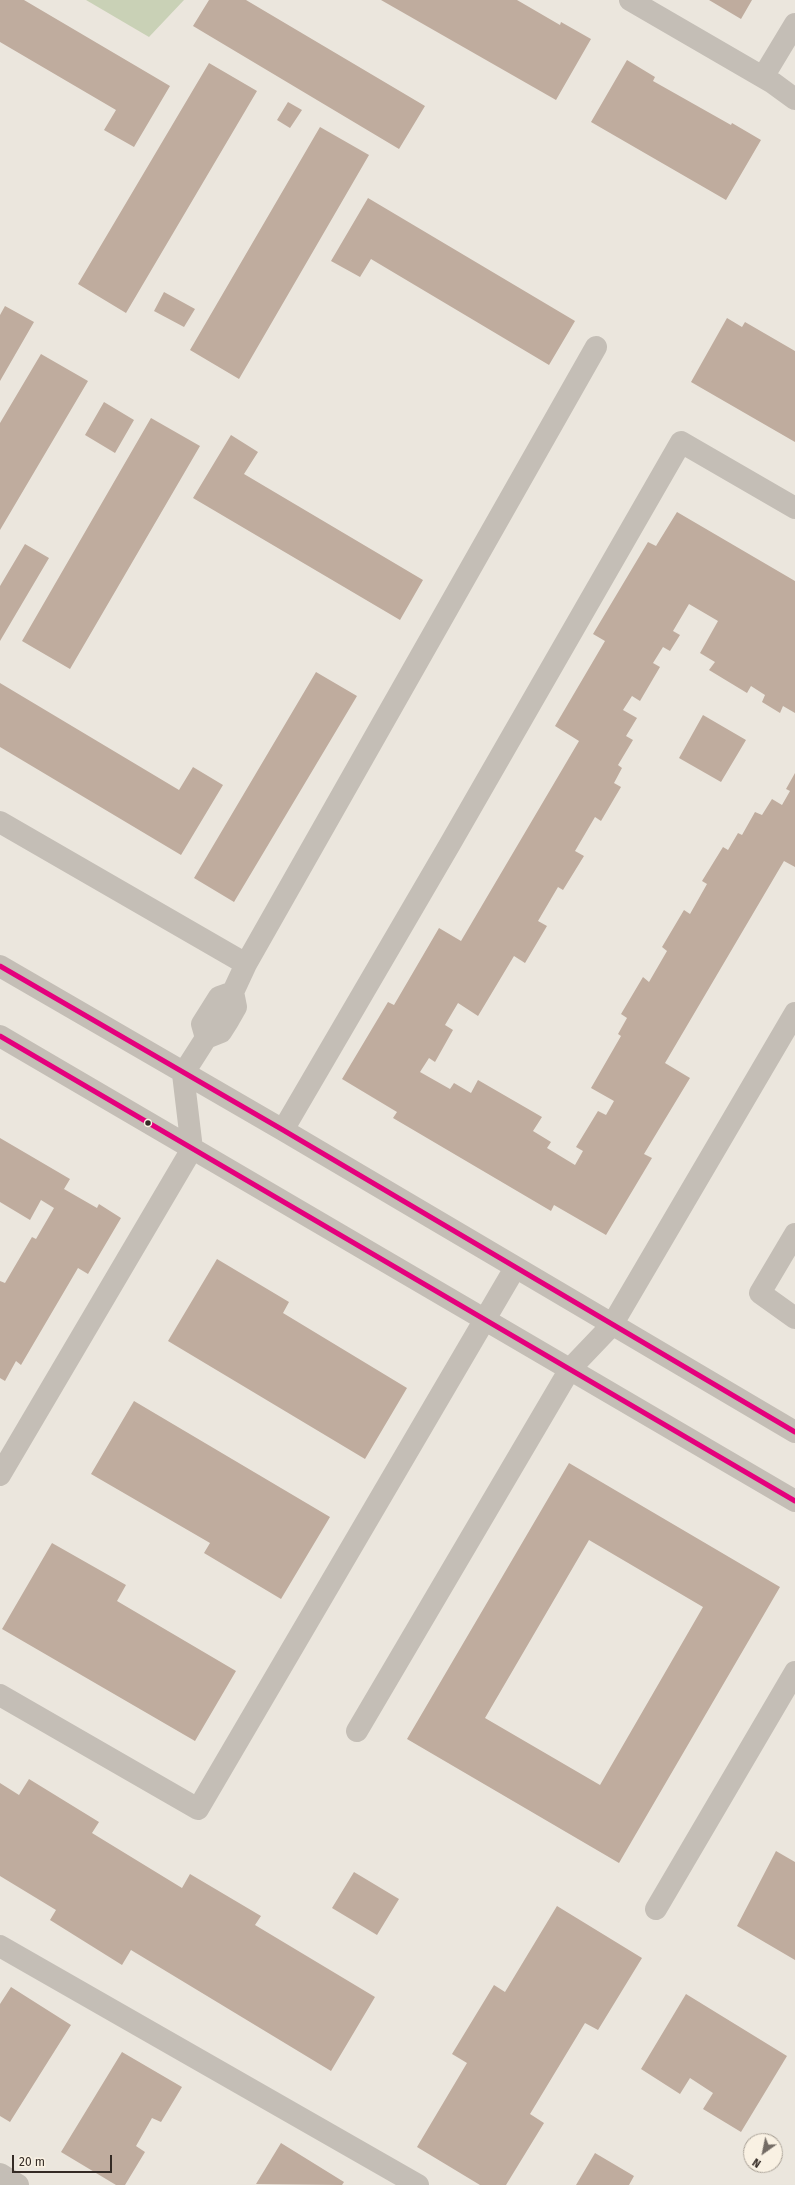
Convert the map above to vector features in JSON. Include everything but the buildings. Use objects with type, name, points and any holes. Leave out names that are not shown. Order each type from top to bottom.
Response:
[{"type":"street","points":[[630,0],[763,77],[795,99]]},
{"type":"street","points":[[763,77],[795,24]]},
{"type":"street","points":[[0,1475],[192,1149],[183,1074],[206,1038],[221,1032],[236,1007],[233,992],[246,964],[596,347]]},
{"type":"street","points":[[283,1130],[454,837],[681,442],[795,508]]},
{"type":"street","points":[[0,822],[246,964]]},
{"type":"street","points":[[0,966],[183,1074],[283,1130],[795,1432]]},
{"type":"street","points":[[357,1731],[570,1369],[612,1325],[795,1013]]},
{"type":"street","points":[[0,1036],[795,1501]]},
{"type":"street","points":[[795,1234],[760,1293],[795,1318]]},
{"type":"street","points":[[0,1695],[198,1809],[515,1268]]},
{"type":"street","points":[[656,1909],[795,1672]]},
{"type":"street","points":[[0,1946],[418,2185]]},
{"type":"street","points":[[0,2174],[18,2185]]},
{"type":"green space","points":[[86,0],[184,0],[149,37]]},
{"type":"transit line","points":[[0,966],[283,1130],[795,1432]]},
{"type":"transit line","points":[[0,1036],[795,1501]]}]
